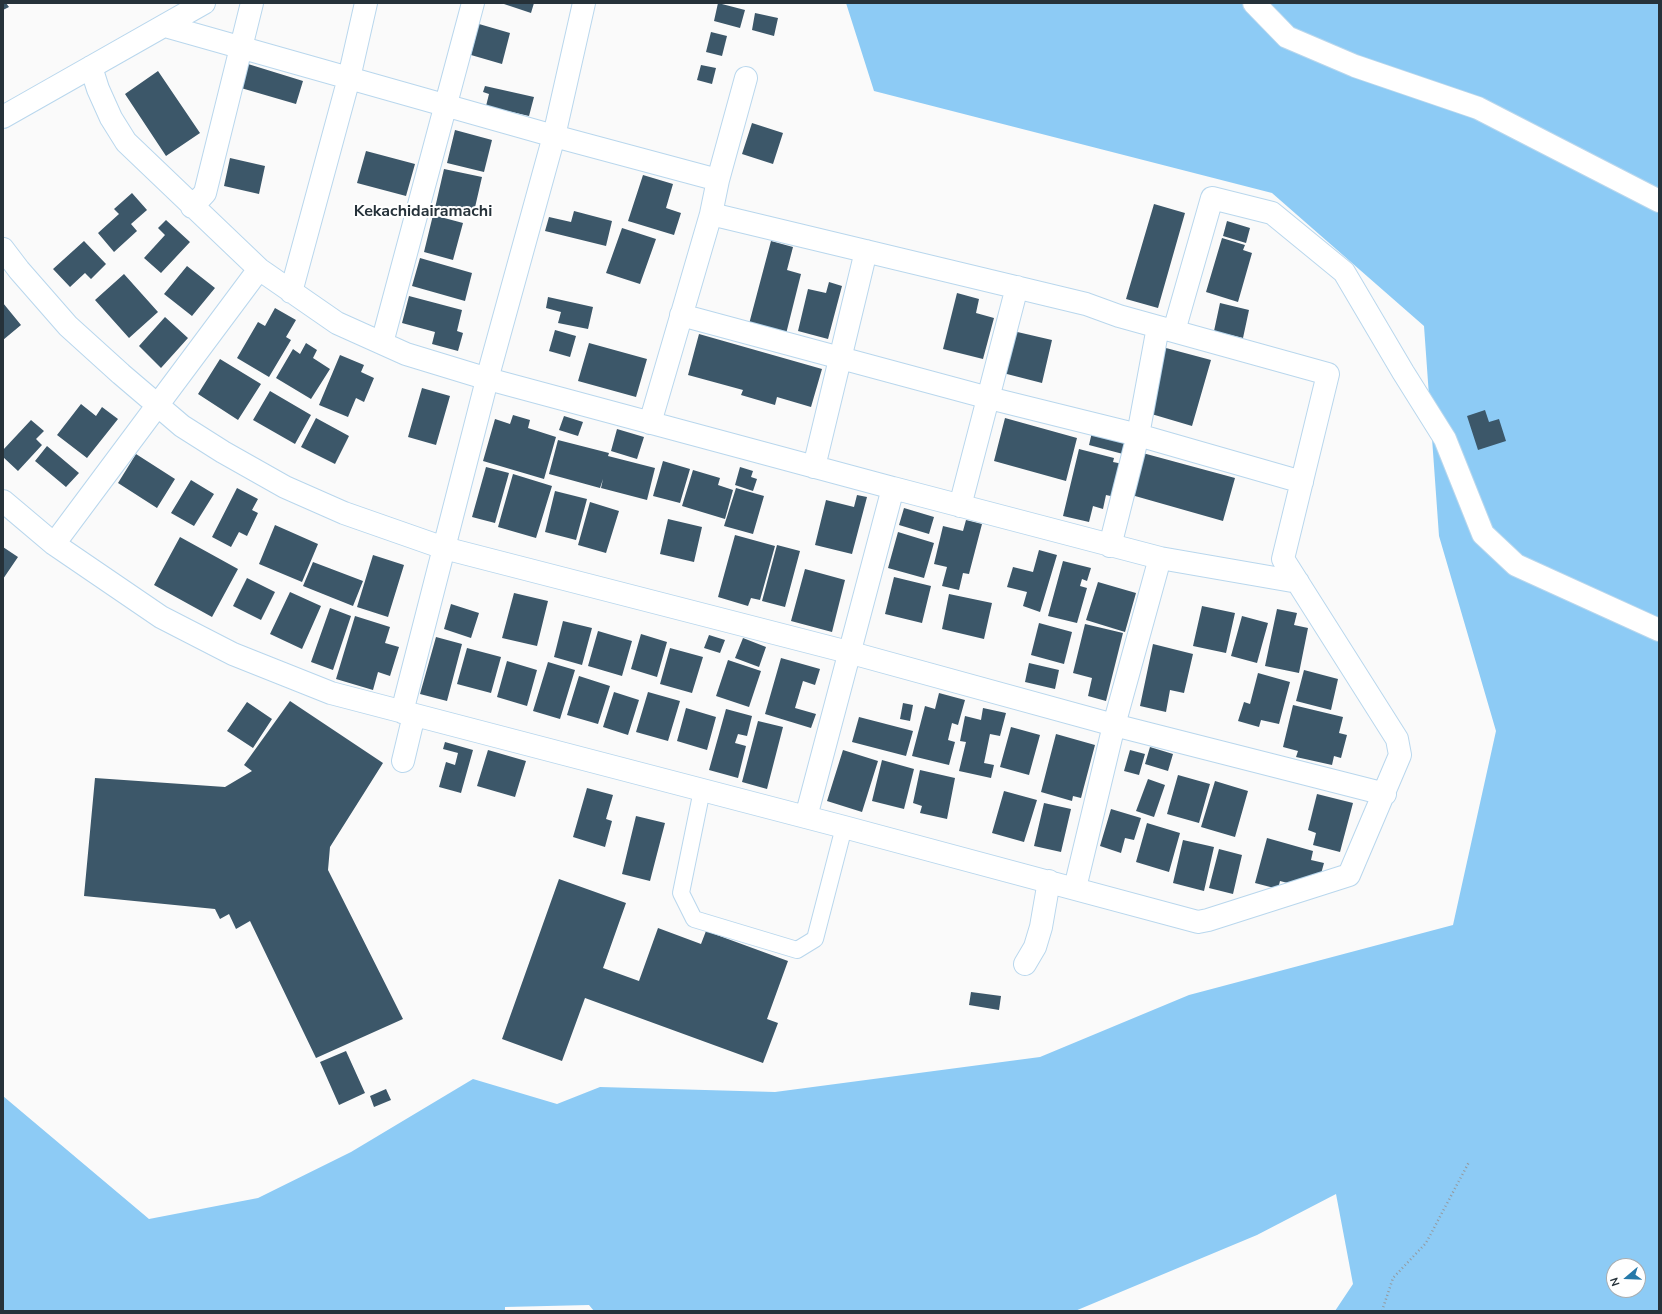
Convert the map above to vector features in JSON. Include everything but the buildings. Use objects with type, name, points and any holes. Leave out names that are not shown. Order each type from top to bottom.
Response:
[{"type":"street","points":[[3,117],[204,3]]},
{"type":"street","points":[[192,207],[205,193],[252,3]]},
{"type":"street","points":[[291,292],[349,78],[366,3]]},
{"type":"street","points":[[382,343],[473,3]]},
{"type":"street","points":[[403,761],[408,714],[444,548],[554,136],[584,3]]},
{"type":"street","points":[[1254,3],[1287,37],[1355,66],[1478,108],[1659,200]]},
{"type":"street","points":[[165,26],[554,136],[718,180]]},
{"type":"street","points":[[91,67],[98,89],[111,118],[126,142],[192,207],[259,269],[337,323],[406,354],[488,379],[1110,546],[1160,558],[1298,582]]},
{"type":"street","points":[[650,423],[711,214],[718,180],[746,78]]},
{"type":"street","points":[[1110,546],[1166,329],[1212,198],[1272,213],[1344,272],[1403,372],[1445,439],[1482,534],[1516,565],[1659,630]]},
{"type":"street","points":[[3,501],[54,544],[161,618],[233,654],[331,693],[1049,881],[1198,922],[1349,875],[1385,794],[1400,755],[1397,739],[1283,559],[1328,374],[1119,316],[1086,304],[711,214]]},
{"type":"street","points":[[3,249],[19,270],[68,326],[182,426],[285,487],[344,513],[444,548],[848,652],[1114,725],[1385,794]]},
{"type":"street","points":[[814,467],[839,358],[866,251]]},
{"type":"street","points":[[54,544],[259,269]]},
{"type":"street","points":[[960,506],[1017,287]]},
{"type":"street","points":[[681,315],[989,398],[1138,435],[1302,482]]},
{"type":"street","points":[[806,817],[848,652],[893,488]]},
{"type":"street","points":[[1075,888],[1114,725],[1160,558]]},
{"type":"street","points":[[1025,964],[1035,947],[1041,927],[1049,881]]},
{"type":"lane","points":[[702,790],[681,893],[694,920],[797,950],[815,939],[844,827]]},
{"type":"path","points":[[1382,1311],[1393,1278],[1426,1243],[1469,1162]]},
{"type":"shaded area","points":[[846,3],[1659,3],[1659,1311],[1335,1311],[1353,1284],[1336,1194],[1257,1235],[1075,1311],[594,1311],[589,1305],[505,1307],[505,1311],[3,1311],[3,1096],[149,1219],[258,1198],[351,1152],[473,1079],[557,1104],[600,1087],[775,1092],[1040,1057],[1189,995],[1453,925],[1496,731],[1439,536],[1424,326],[1272,193],[874,91]]},
{"type":"district","name":"Kekachidairamachi","points":[[423,212]]}]
